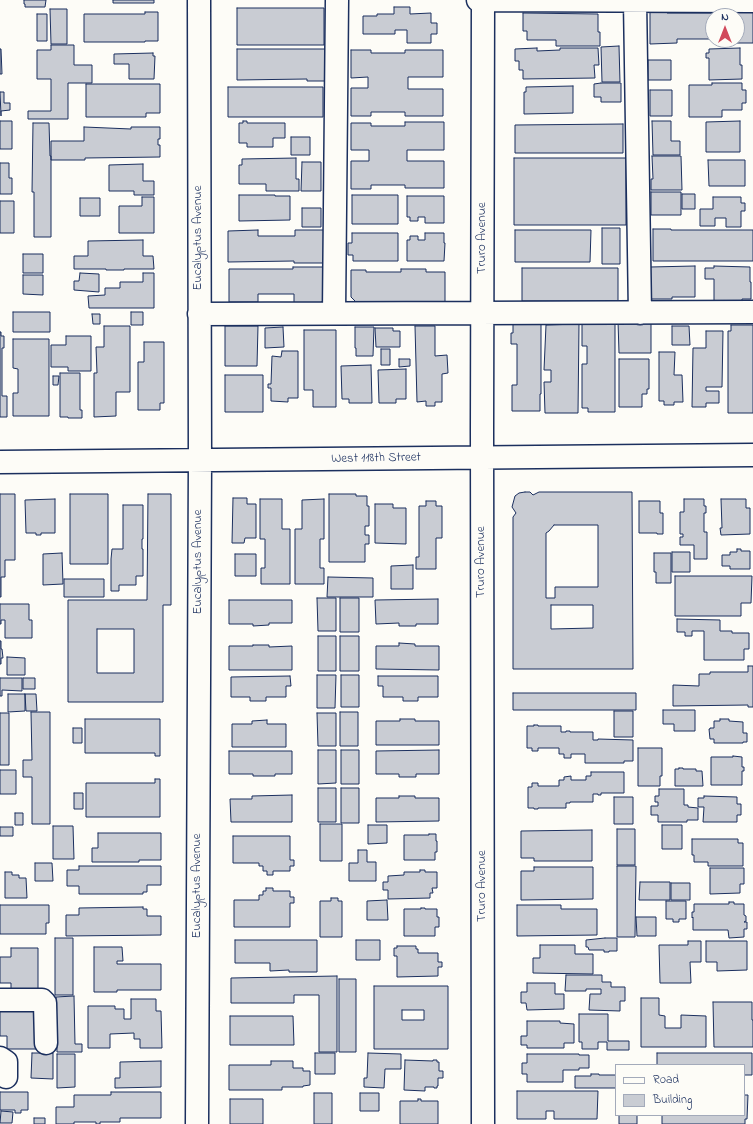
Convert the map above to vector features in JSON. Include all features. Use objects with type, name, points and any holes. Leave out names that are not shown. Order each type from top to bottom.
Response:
[{"type":"street","name":"Eucalyptus Avenue","points":[[196,1124],[200,460],[199,0]]},
{"type":"street","points":[[334,313],[337,0]]},
{"type":"street","points":[[478,0],[753,1]]},
{"type":"street","name":"Truro Avenue","points":[[483,1124],[482,458],[484,0]]},
{"type":"street","points":[[635,1],[640,313]]},
{"type":"street","points":[[199,314],[753,312]]},
{"type":"street","name":"West 118th Street","points":[[0,462],[753,455]]},
{"type":"street","points":[[0,1000],[42,1000],[45,1004],[46,1044]]},
{"type":"building","points":[[24,0],[46,0],[45,7],[25,7]]},
{"type":"building","points":[[113,0],[154,0],[154,3],[113,3]]},
{"type":"building","points":[[394,7],[410,7],[410,14],[431,13],[431,23],[437,23],[437,34],[431,34],[431,43],[407,43],[407,30],[395,30],[395,34],[363,34],[363,16],[394,14]]},
{"type":"building","points":[[237,8],[324,8],[324,45],[237,45]]},
{"type":"building","points":[[50,9],[67,9],[67,44],[51,44]]},
{"type":"building","points":[[650,10],[667,10],[667,13],[705,13],[705,39],[677,39],[677,43],[650,44]]},
{"type":"building","points":[[745,10],[753,10],[753,43],[745,43]]},
{"type":"building","points":[[145,12],[158,12],[158,41],[84,42],[84,14],[145,14]]},
{"type":"building","points":[[523,13],[598,14],[600,46],[556,46],[556,40],[527,40],[527,31],[523,31]]},
{"type":"building","points":[[37,14],[47,14],[47,41],[37,41]]},
{"type":"building","points":[[51,45],[74,45],[74,65],[92,65],[92,83],[68,83],[68,119],[28,119],[28,111],[51,111],[51,79],[37,79],[37,50],[51,50]]},
{"type":"building","points":[[619,46],[620,82],[602,82],[601,47]]},
{"type":"building","points":[[537,48],[537,51],[560,50],[560,48],[598,48],[599,65],[594,65],[595,78],[523,79],[523,70],[519,70],[519,61],[515,61],[515,49]]},
{"type":"building","points":[[740,48],[742,79],[709,80],[709,58],[706,58],[706,53],[709,53],[709,49]]},
{"type":"building","points":[[1,49],[2,74],[0,74]]},
{"type":"building","points":[[237,49],[328,49],[328,81],[307,81],[307,79],[237,80]]},
{"type":"building","points":[[351,50],[371,50],[371,53],[405,53],[405,50],[443,50],[443,77],[408,77],[408,89],[443,89],[443,116],[405,116],[405,112],[371,112],[371,116],[351,116],[351,88],[368,88],[368,77],[351,78]]},
{"type":"building","points":[[153,53],[153,56],[155,56],[154,79],[129,79],[129,64],[114,64],[114,54]]},
{"type":"building","points":[[648,60],[671,60],[671,80],[648,80]]},
{"type":"building","points":[[621,83],[621,102],[601,102],[601,97],[594,97],[594,84]]},
{"type":"building","points":[[712,83],[742,83],[742,90],[746,90],[746,103],[742,103],[742,110],[722,110],[722,117],[689,117],[689,85],[712,85]]},
{"type":"building","points":[[86,84],[160,84],[160,113],[146,113],[146,117],[86,117]]},
{"type":"building","points":[[573,86],[573,113],[524,114],[524,92],[526,92],[526,87]]},
{"type":"building","points":[[228,87],[323,87],[323,117],[228,117]]},
{"type":"building","points":[[650,90],[672,90],[672,116],[650,116]]},
{"type":"building","points":[[0,92],[4,92],[4,103],[10,103],[10,110],[1,111],[1,116]]},
{"type":"building","points":[[0,121],[12,121],[12,149],[0,149]]},
{"type":"building","points":[[243,121],[247,121],[247,123],[285,123],[285,138],[273,138],[273,147],[247,147],[247,143],[239,143],[239,123],[243,123]]},
{"type":"building","points":[[652,121],[671,121],[671,141],[680,141],[680,155],[653,155]]},
{"type":"building","points":[[740,121],[740,152],[706,152],[706,122]]},
{"type":"building","points":[[405,122],[444,122],[444,150],[407,150],[407,161],[444,161],[444,188],[405,188],[405,185],[371,185],[371,189],[351,189],[351,161],[369,161],[369,150],[351,150],[351,123],[371,123],[371,126],[405,126]]},
{"type":"building","points":[[33,123],[49,123],[51,156],[51,237],[34,237],[34,192],[32,192]]},
{"type":"building","points":[[623,124],[623,153],[515,153],[515,125]]},
{"type":"building","points":[[84,127],[131,129],[131,127],[160,127],[160,139],[158,139],[158,145],[160,145],[160,157],[51,160],[51,141],[84,141]]},
{"type":"building","points":[[291,137],[310,137],[310,155],[291,155]]},
{"type":"building","points":[[652,156],[681,156],[682,190],[651,190],[651,179],[653,179]]},
{"type":"building","points":[[296,158],[296,179],[299,179],[299,191],[266,191],[266,184],[239,184],[239,165],[242,165],[242,159]]},
{"type":"building","points":[[514,158],[626,158],[626,225],[514,225]]},
{"type":"building","points":[[708,160],[745,160],[745,186],[709,186]]},
{"type":"building","points":[[302,162],[321,162],[321,191],[301,191]]},
{"type":"building","points":[[0,163],[9,163],[9,178],[12,178],[12,194],[0,194]]},
{"type":"building","points":[[143,164],[143,181],[154,181],[154,195],[134,195],[134,191],[109,191],[109,165]]},
{"type":"building","points":[[651,192],[681,192],[681,215],[651,215]]},
{"type":"building","points":[[682,194],[695,194],[695,209],[682,209]]},
{"type":"building","points":[[239,195],[290,196],[290,220],[239,221]]},
{"type":"building","points":[[352,195],[398,195],[398,224],[352,224]]},
{"type":"building","points":[[407,196],[444,196],[444,223],[425,223],[425,217],[418,217],[418,221],[410,221],[410,217],[407,217]]},
{"type":"building","points":[[142,197],[154,197],[154,233],[119,233],[119,206],[142,206]]},
{"type":"building","points":[[713,197],[741,197],[741,203],[745,203],[745,211],[741,211],[741,227],[726,227],[726,218],[715,218],[715,226],[700,226],[700,209],[713,209]]},
{"type":"building","points":[[80,198],[100,198],[100,216],[80,216]]},
{"type":"building","points":[[0,201],[14,201],[14,233],[0,233]]},
{"type":"building","points":[[302,208],[321,208],[321,227],[302,227]]},
{"type":"building","points":[[602,228],[620,228],[620,264],[602,264]]},
{"type":"building","points":[[653,229],[753,230],[753,261],[653,261]]},
{"type":"building","points":[[258,230],[258,236],[295,236],[295,230],[328,230],[328,263],[294,263],[294,261],[228,262],[228,231]]},
{"type":"building","points":[[515,230],[591,230],[590,262],[515,262]]},
{"type":"building","points":[[352,233],[398,233],[398,261],[353,261],[353,255],[348,255],[348,243],[352,243]]},
{"type":"building","points":[[425,233],[444,233],[444,261],[407,261],[407,240],[410,240],[410,236],[418,236],[418,240],[425,240]]},
{"type":"building","points":[[143,240],[143,256],[153,256],[154,269],[74,269],[74,256],[88,256],[88,241]]},
{"type":"building","points":[[23,254],[43,254],[43,273],[23,273]]},
{"type":"building","points":[[695,266],[695,297],[650,299],[650,267]]},
{"type":"building","points":[[714,266],[750,267],[751,299],[742,299],[742,301],[714,301],[714,279],[705,279],[705,268],[714,268]]},
{"type":"building","points":[[293,267],[328,267],[324,302],[321,302],[321,304],[294,304],[294,294],[258,294],[258,302],[229,302],[229,269],[293,269]]},
{"type":"building","points":[[522,268],[618,268],[618,301],[522,301]]},
{"type":"building","points":[[401,269],[426,269],[426,272],[445,272],[445,302],[356,302],[351,297],[351,270],[366,270],[366,272],[401,272]]},
{"type":"building","points":[[80,273],[99,274],[99,292],[74,290],[74,281],[79,281]]},
{"type":"building","points":[[143,273],[154,273],[154,308],[89,308],[88,296],[105,295],[105,288],[120,288],[120,282],[143,282]]},
{"type":"building","points":[[23,275],[43,275],[43,295],[23,294]]},
{"type":"building","points":[[13,312],[50,312],[50,332],[13,332]]},
{"type":"building","points":[[131,312],[143,312],[143,325],[131,325]]},
{"type":"building","points":[[92,314],[100,314],[100,324],[93,324]]},
{"type":"building","points":[[582,321],[615,321],[615,412],[588,412],[588,408],[582,408],[582,364],[587,364],[587,346],[582,346]]},
{"type":"building","points":[[618,321],[651,321],[651,353],[619,353]]},
{"type":"building","points":[[513,322],[541,322],[540,411],[512,411],[512,385],[517,385],[517,344],[511,344]]},
{"type":"building","points":[[579,324],[578,413],[545,413],[544,382],[551,382],[551,370],[544,370],[546,325]]},
{"type":"building","points":[[731,325],[753,325],[753,413],[728,413],[728,331],[731,331]]},
{"type":"building","points":[[104,326],[130,326],[130,392],[116,392],[116,416],[94,417],[94,373],[97,373],[96,347],[104,347]]},
{"type":"building","points":[[225,326],[258,326],[257,366],[225,366]]},
{"type":"building","points":[[415,326],[435,326],[435,356],[447,355],[448,373],[442,374],[442,402],[435,402],[435,406],[426,406],[426,401],[417,402]]},
{"type":"building","points":[[672,326],[689,326],[690,345],[672,345]]},
{"type":"building","points":[[283,327],[284,347],[265,348],[265,328]]},
{"type":"building","points":[[355,327],[374,327],[373,356],[356,356]]},
{"type":"building","points":[[375,328],[393,328],[393,331],[400,331],[400,347],[376,347]]},
{"type":"building","points":[[304,330],[336,330],[336,407],[313,407],[313,390],[304,390]]},
{"type":"building","points":[[706,331],[723,331],[722,387],[706,387],[706,391],[719,391],[719,403],[706,403],[706,407],[692,407],[693,348],[706,348]]},
{"type":"building","points":[[0,332],[1,336],[4,336],[4,348],[2,348],[2,396],[7,396],[7,417],[0,417]]},
{"type":"building","points":[[66,336],[91,336],[91,371],[68,371],[68,367],[51,367],[51,345],[66,345]]},
{"type":"building","points":[[13,339],[49,339],[49,416],[13,416],[13,393],[18,393],[18,369],[13,368]]},
{"type":"building","points":[[144,342],[164,342],[164,403],[160,403],[160,410],[138,410],[138,362],[144,362]]},
{"type":"building","points":[[381,349],[390,349],[390,365],[381,365]]},
{"type":"building","points":[[282,351],[298,351],[298,398],[288,398],[288,402],[271,401],[271,388],[268,388],[268,384],[271,384],[272,356],[281,357]]},
{"type":"building","points":[[659,352],[675,352],[674,375],[682,375],[683,402],[674,402],[674,405],[664,405],[664,401],[659,401]]},
{"type":"building","points":[[399,359],[410,359],[410,366],[399,367]]},
{"type":"building","points":[[619,359],[649,359],[649,389],[647,389],[647,394],[642,394],[642,407],[619,407]]},
{"type":"building","points":[[371,365],[372,403],[349,403],[349,399],[342,399],[341,366]]},
{"type":"building","points":[[406,369],[406,399],[396,399],[396,403],[379,403],[378,370]]},
{"type":"building","points":[[60,373],[80,373],[80,410],[82,410],[82,418],[60,417]]},
{"type":"building","points":[[225,375],[263,375],[263,412],[225,412]]},
{"type":"building","points":[[53,376],[59,376],[58,385],[53,385]]},
{"type":"building","points":[[530,492],[533,495],[539,492],[632,492],[633,669],[513,669],[513,517],[516,513],[512,507],[515,496],[519,493]],"holes":[[[554,525],[598,525],[598,587],[555,587],[555,598],[546,598],[546,533]],[[551,605],[593,605],[593,628],[551,629]]]},
{"type":"building","points":[[0,494],[15,494],[15,560],[5,560],[5,577],[1,577],[1,597],[0,597]]},
{"type":"building","points":[[70,494],[108,494],[108,564],[70,564]]},
{"type":"building","points":[[148,494],[171,494],[171,605],[163,605],[163,702],[68,702],[68,600],[147,600]],"holes":[[[97,629],[134,629],[134,673],[97,673]]]},
{"type":"building","points":[[329,494],[356,494],[356,496],[367,496],[367,506],[369,506],[369,526],[365,526],[365,535],[369,535],[369,544],[365,544],[365,562],[329,562]]},
{"type":"building","points":[[233,498],[247,498],[247,504],[256,504],[256,538],[245,538],[244,543],[232,543]]},
{"type":"building","points":[[55,499],[55,533],[41,533],[41,535],[36,535],[36,533],[26,533],[25,500]]},
{"type":"building","points":[[260,499],[282,499],[282,529],[290,529],[290,584],[261,584],[261,568],[265,568],[265,539],[260,539]]},
{"type":"building","points":[[324,499],[324,539],[320,539],[320,568],[324,568],[324,584],[295,584],[295,529],[302,529],[302,500]]},
{"type":"building","points":[[684,499],[704,499],[706,513],[704,513],[704,532],[707,532],[707,559],[694,559],[694,545],[680,545],[680,537],[683,537],[683,534],[680,534],[680,512],[684,512]]},
{"type":"building","points":[[721,499],[746,499],[746,508],[750,508],[750,534],[721,535]]},
{"type":"building","points":[[426,501],[436,501],[436,506],[442,506],[442,538],[436,538],[436,569],[416,569],[416,557],[419,557],[419,506],[426,506]]},
{"type":"building","points":[[639,501],[660,501],[660,513],[663,513],[663,534],[639,533]]},
{"type":"building","points":[[375,504],[393,504],[393,508],[406,508],[406,544],[375,543]]},
{"type":"building","points":[[123,505],[143,505],[143,576],[136,576],[136,585],[119,585],[119,591],[111,591],[112,549],[123,549]]},
{"type":"building","points":[[737,549],[741,549],[741,551],[750,551],[750,569],[730,569],[730,566],[722,566],[722,555],[730,555],[730,552],[737,552]]},
{"type":"building","points":[[672,552],[690,552],[690,572],[672,572]]},
{"type":"building","points":[[62,553],[63,584],[43,585],[43,554]]},
{"type":"building","points":[[654,553],[671,553],[671,583],[656,583],[656,572],[654,572]]},
{"type":"building","points":[[235,554],[256,554],[256,576],[235,576]]},
{"type":"building","points":[[413,565],[413,589],[391,589],[391,566]]},
{"type":"building","points":[[675,576],[752,576],[751,603],[741,603],[741,616],[675,616]]},
{"type":"building","points":[[328,577],[373,578],[373,597],[327,597]]},
{"type":"building","points":[[64,579],[104,579],[104,597],[64,597]]},
{"type":"building","points":[[317,598],[336,598],[336,631],[318,631]]},
{"type":"building","points":[[340,598],[359,598],[359,632],[340,632]]},
{"type":"building","points":[[438,599],[438,624],[399,626],[399,623],[376,624],[375,600]]},
{"type":"building","points":[[229,600],[292,600],[292,623],[269,623],[269,625],[253,626],[253,624],[229,624]]},
{"type":"building","points":[[0,604],[29,604],[29,620],[32,620],[32,638],[5,638],[5,620],[1,620],[0,624]]},
{"type":"building","points":[[677,619],[720,620],[720,631],[749,633],[749,649],[744,649],[744,660],[704,660],[704,631],[692,631],[692,636],[685,636],[685,632],[677,632]]},
{"type":"building","points":[[318,636],[336,636],[336,671],[318,671]]},
{"type":"building","points":[[340,636],[359,636],[359,671],[340,671]]},
{"type":"building","points":[[0,641],[3,658],[1,658],[1,664],[0,664]]},
{"type":"building","points":[[399,643],[415,644],[415,646],[439,646],[439,670],[376,669],[376,646],[399,646]]},
{"type":"building","points":[[269,645],[269,647],[292,646],[292,670],[229,670],[229,646]]},
{"type":"building","points":[[7,657],[25,658],[25,675],[7,675]]},
{"type":"building","points":[[748,666],[753,666],[753,707],[748,707],[748,705],[673,706],[673,685],[699,686],[699,674],[710,674],[710,672],[748,672]]},
{"type":"building","points":[[317,675],[336,675],[335,708],[317,708]]},
{"type":"building","points":[[341,675],[359,675],[359,707],[341,707]]},
{"type":"building","points":[[290,676],[291,686],[286,686],[286,697],[266,697],[266,701],[250,701],[250,697],[231,697],[231,677]]},
{"type":"building","points":[[378,676],[438,676],[438,697],[418,697],[418,701],[403,701],[403,697],[383,697],[383,686],[378,686]]},
{"type":"building","points":[[0,678],[22,678],[22,691],[2,690],[2,696],[0,696]]},
{"type":"building","points":[[23,678],[35,678],[35,689],[23,689]]},
{"type":"building","points":[[513,693],[636,693],[636,710],[513,710]]},
{"type":"building","points":[[8,694],[25,694],[25,711],[8,712]]},
{"type":"building","points":[[25,694],[36,694],[37,711],[26,711]]},
{"type":"building","points":[[663,710],[695,710],[695,731],[674,731],[674,724],[663,724]]},
{"type":"building","points":[[614,711],[633,711],[633,737],[614,737]]},
{"type":"building","points":[[31,712],[50,712],[50,824],[32,824],[32,777],[23,777],[23,760],[32,760]]},
{"type":"building","points":[[340,712],[358,712],[358,746],[340,746]]},
{"type":"building","points":[[0,713],[9,713],[9,765],[0,765]]},
{"type":"building","points":[[317,713],[336,713],[336,746],[318,746]]},
{"type":"building","points":[[85,719],[160,719],[160,756],[155,756],[155,753],[85,753]]},
{"type":"building","points":[[400,719],[415,719],[415,721],[439,721],[439,745],[376,745],[376,721],[400,721]]},
{"type":"building","points":[[720,719],[743,722],[743,733],[747,733],[747,742],[714,743],[714,739],[710,739],[709,729],[714,728],[714,721],[720,721]]},
{"type":"building","points":[[267,720],[267,724],[286,724],[286,747],[232,747],[232,724],[252,724],[252,721]]},
{"type":"building","points":[[527,726],[561,726],[561,732],[593,732],[593,740],[633,740],[633,761],[624,761],[624,763],[585,763],[585,754],[571,754],[571,758],[564,758],[564,754],[559,754],[559,748],[538,748],[538,751],[532,751],[532,748],[527,748]]},
{"type":"building","points":[[73,728],[82,728],[82,743],[73,743]]},
{"type":"building","points":[[638,748],[662,748],[662,776],[660,776],[660,786],[638,786]]},
{"type":"building","points":[[318,750],[336,750],[336,783],[318,784]]},
{"type":"building","points":[[341,750],[359,750],[359,784],[341,784]]},
{"type":"building","points":[[439,750],[439,774],[416,774],[416,777],[399,777],[399,774],[376,774],[376,751]]},
{"type":"building","points":[[229,751],[292,751],[292,774],[253,776],[253,774],[229,774]]},
{"type":"building","points":[[711,757],[742,757],[742,767],[744,767],[744,771],[742,771],[742,785],[711,785]]},
{"type":"building","points":[[675,769],[696,769],[696,771],[702,771],[703,786],[675,786]]},
{"type":"building","points":[[0,770],[16,770],[16,794],[0,794]]},
{"type":"building","points":[[591,772],[624,772],[624,793],[601,793],[601,795],[593,794],[593,802],[570,802],[566,803],[566,808],[528,808],[528,787],[532,787],[532,783],[538,783],[538,786],[559,786],[559,780],[564,780],[564,777],[571,776],[571,780],[586,780],[586,776],[591,776]]},
{"type":"building","points":[[155,779],[160,779],[160,817],[86,817],[86,783],[155,783]]},
{"type":"building","points":[[318,788],[336,788],[336,822],[318,822]]},
{"type":"building","points":[[341,788],[359,788],[359,823],[341,823]]},
{"type":"building","points":[[659,789],[684,789],[684,805],[698,808],[698,820],[687,820],[687,822],[658,822],[658,815],[651,815],[651,806],[658,806],[658,802],[655,802],[655,796],[659,796]]},
{"type":"building","points":[[74,793],[83,793],[83,809],[74,809]]},
{"type":"building","points":[[292,795],[292,822],[231,822],[230,799],[252,799],[252,796]]},
{"type":"building","points":[[399,796],[439,798],[439,821],[376,822],[376,798],[399,798]]},
{"type":"building","points":[[704,796],[737,797],[737,804],[741,804],[741,815],[737,815],[737,822],[703,822],[704,807],[698,807],[698,798],[704,798]]},
{"type":"building","points":[[614,797],[633,797],[633,824],[614,824]]},
{"type":"building","points":[[15,813],[23,813],[23,825],[15,825]]},
{"type":"building","points":[[320,824],[342,824],[342,861],[320,861]]},
{"type":"building","points":[[368,825],[387,825],[387,843],[368,844]]},
{"type":"building","points":[[662,825],[682,825],[682,849],[662,849]]},
{"type":"building","points":[[53,826],[73,826],[74,859],[53,859]]},
{"type":"building","points":[[0,827],[13,827],[13,836],[0,836]]},
{"type":"building","points":[[617,829],[635,829],[635,865],[617,865]]},
{"type":"building","points":[[592,830],[592,861],[534,861],[534,858],[521,858],[521,831]]},
{"type":"building","points":[[98,833],[161,833],[161,860],[139,860],[139,862],[92,862],[92,848],[98,848]]},
{"type":"building","points":[[436,834],[437,852],[435,852],[435,860],[404,860],[404,835]]},
{"type":"building","points":[[233,836],[290,836],[290,860],[294,860],[294,866],[290,866],[290,871],[273,871],[273,875],[267,875],[267,871],[263,871],[263,866],[259,866],[259,863],[233,863]]},
{"type":"building","points":[[692,839],[738,839],[738,843],[743,843],[743,866],[708,866],[708,862],[694,862],[694,855],[692,855]]},
{"type":"building","points":[[358,850],[367,850],[367,862],[376,862],[376,881],[349,881],[349,863],[358,863]]},
{"type":"building","points":[[35,863],[52,863],[53,881],[35,881]]},
{"type":"building","points":[[79,866],[161,866],[161,885],[147,885],[147,892],[143,892],[143,894],[79,894],[79,886],[67,886],[67,870],[79,870]]},
{"type":"building","points":[[617,866],[636,866],[635,937],[617,937]]},
{"type":"building","points":[[534,867],[593,867],[593,899],[521,900],[521,871],[534,871]]},
{"type":"building","points":[[710,868],[744,868],[744,884],[740,884],[740,893],[710,894]]},
{"type":"building","points":[[420,870],[425,870],[425,872],[437,872],[437,888],[432,888],[433,893],[430,893],[430,898],[388,899],[388,890],[383,890],[383,882],[388,882],[388,876],[404,875],[404,872],[420,872]]},
{"type":"building","points":[[5,872],[12,872],[12,875],[19,875],[19,878],[26,878],[27,898],[5,898]]},
{"type":"building","points":[[640,882],[670,882],[670,900],[639,900]]},
{"type":"building","points":[[671,883],[690,883],[690,900],[671,900]]},
{"type":"building","points":[[266,888],[273,888],[273,891],[290,891],[290,897],[294,897],[294,903],[290,903],[290,927],[234,927],[234,900],[259,900],[259,895],[263,895],[263,891],[266,891]]},
{"type":"building","points":[[331,898],[338,898],[338,901],[342,901],[342,937],[320,937],[320,901],[331,901]]},
{"type":"building","points":[[387,900],[388,920],[367,920],[367,901]]},
{"type":"building","points":[[666,901],[686,901],[686,919],[679,919],[679,922],[673,922],[673,919],[666,919]]},
{"type":"building","points":[[729,902],[734,902],[734,904],[744,904],[744,915],[746,916],[746,921],[744,922],[747,922],[747,929],[744,929],[744,937],[729,938],[728,930],[693,930],[692,912],[694,912],[694,904],[729,904]]},
{"type":"building","points":[[0,905],[49,905],[49,923],[46,923],[46,934],[0,934]]},
{"type":"building","points":[[517,905],[561,905],[561,909],[597,909],[597,935],[517,936]]},
{"type":"building","points":[[143,907],[143,909],[147,909],[147,916],[161,916],[161,935],[66,936],[66,915],[79,915],[79,908]]},
{"type":"building","points":[[404,909],[437,909],[439,927],[435,927],[435,936],[404,936]]},
{"type":"building","points":[[636,917],[656,917],[656,936],[637,936]]},
{"type":"building","points":[[55,938],[73,938],[73,995],[55,995]]},
{"type":"building","points":[[617,938],[617,951],[604,952],[604,950],[589,950],[588,947],[586,947],[586,940]]},
{"type":"building","points":[[235,940],[317,940],[317,972],[289,972],[289,970],[270,971],[270,963],[235,963]]},
{"type":"building","points":[[356,940],[380,940],[380,960],[356,960]]},
{"type":"building","points":[[688,941],[701,941],[701,962],[690,962],[691,983],[660,983],[659,945],[688,945]]},
{"type":"building","points":[[706,941],[747,941],[747,970],[717,971],[717,962],[706,962]]},
{"type":"building","points":[[540,945],[575,945],[575,954],[593,954],[593,974],[533,973],[533,958],[540,958]]},
{"type":"building","points":[[397,946],[416,946],[418,953],[438,953],[438,962],[442,962],[442,967],[438,967],[438,976],[397,977],[397,956],[394,956],[394,948],[397,948]]},
{"type":"building","points":[[94,947],[122,947],[123,961],[117,961],[117,964],[161,964],[161,990],[117,990],[117,992],[94,992]]},
{"type":"building","points":[[11,948],[38,948],[38,991],[11,991],[11,983],[0,983],[0,957],[11,957]]},
{"type":"building","points":[[566,975],[602,975],[602,982],[611,982],[611,987],[625,987],[625,1001],[620,1001],[620,1011],[589,1010],[590,994],[601,994],[601,989],[565,991]]},
{"type":"building","points":[[337,976],[337,1052],[319,1052],[319,995],[294,995],[294,1003],[231,1003],[231,978]]},
{"type":"building","points":[[339,979],[356,979],[356,1052],[339,1052]]},
{"type":"building","points":[[527,983],[555,983],[555,994],[564,994],[564,1009],[527,1010],[526,1003],[521,1003],[521,992],[527,992]]},
{"type":"building","points":[[374,986],[448,986],[448,1049],[374,1049]],"holes":[[[402,1010],[424,1010],[424,1020],[402,1020]]]},
{"type":"building","points":[[74,996],[75,1044],[82,1044],[82,1052],[57,1052],[56,997]]},
{"type":"building","points":[[641,998],[659,998],[659,1015],[665,1016],[665,1028],[681,1028],[681,1015],[706,1016],[706,1047],[641,1047]]},
{"type":"building","points":[[131,999],[156,999],[156,1011],[161,1011],[162,1048],[140,1048],[140,1039],[134,1039],[134,1033],[110,1034],[110,1048],[88,1048],[88,1006],[115,1006],[115,1009],[124,1009],[124,1019],[131,1019]]},
{"type":"building","points":[[713,1002],[752,1002],[753,1047],[714,1047]]},
{"type":"building","points":[[0,1003],[37,1003],[40,1049],[7,1049],[7,1036],[0,1036]]},
{"type":"building","points":[[579,1014],[608,1014],[608,1041],[629,1041],[629,1050],[607,1050],[607,1042],[598,1042],[598,1049],[582,1049],[582,1042],[579,1042]]},
{"type":"building","points":[[230,1016],[293,1016],[294,1045],[230,1045]]},
{"type":"building","points":[[527,1021],[560,1021],[560,1023],[574,1024],[574,1043],[564,1043],[564,1048],[527,1048],[527,1045],[521,1045],[521,1036],[527,1036]]},
{"type":"building","points":[[32,1053],[53,1053],[53,1079],[31,1078]]},
{"type":"building","points":[[315,1053],[335,1053],[335,1074],[315,1074]]},
{"type":"building","points":[[368,1053],[401,1054],[401,1069],[385,1069],[384,1088],[364,1087],[364,1078],[367,1078]]},
{"type":"building","points":[[657,1053],[752,1053],[752,1075],[745,1075],[745,1064],[657,1064]]},
{"type":"building","points":[[57,1054],[75,1054],[75,1087],[57,1088]]},
{"type":"building","points":[[527,1054],[589,1055],[589,1068],[579,1068],[579,1070],[563,1070],[563,1082],[527,1082],[527,1074],[522,1074],[522,1063],[527,1063]]},
{"type":"building","points":[[405,1060],[437,1060],[437,1062],[439,1062],[439,1071],[443,1071],[443,1078],[438,1078],[437,1088],[425,1087],[425,1091],[404,1090]]},
{"type":"building","points":[[161,1061],[161,1087],[115,1088],[115,1078],[120,1078],[120,1062]]},
{"type":"building","points":[[271,1061],[293,1061],[293,1068],[303,1068],[303,1071],[310,1071],[310,1085],[303,1087],[282,1087],[282,1090],[229,1090],[229,1065],[271,1065]]},
{"type":"building","points":[[591,1074],[615,1075],[615,1088],[575,1088],[575,1076],[591,1076]]},
{"type":"building","points":[[517,1091],[598,1091],[597,1119],[554,1119],[554,1111],[546,1111],[546,1119],[517,1119]]},
{"type":"building","points":[[0,1092],[28,1092],[28,1110],[21,1110],[21,1113],[15,1113],[15,1110],[0,1110]]},
{"type":"building","points":[[111,1092],[161,1092],[161,1118],[120,1118],[120,1122],[100,1122],[100,1124],[96,1124],[96,1122],[74,1122],[74,1124],[56,1124],[56,1107],[74,1107],[74,1095],[111,1095]]},
{"type":"building","points":[[314,1093],[332,1093],[332,1124],[314,1124]]},
{"type":"building","points":[[360,1093],[379,1093],[379,1111],[360,1111]]},
{"type":"building","points":[[745,1095],[748,1095],[747,1119],[745,1119],[745,1124],[662,1124],[662,1116],[745,1116]]},
{"type":"building","points":[[230,1099],[263,1099],[263,1124],[230,1124]]},
{"type":"building","points":[[418,1099],[421,1099],[421,1101],[438,1101],[438,1124],[400,1124],[400,1101],[418,1101]]},
{"type":"building","points":[[1,1111],[13,1112],[12,1123],[0,1123]]},
{"type":"building","points":[[619,1116],[637,1116],[637,1124],[619,1124]]},
{"type":"building","points":[[34,1118],[45,1118],[45,1124],[34,1124]]}]
